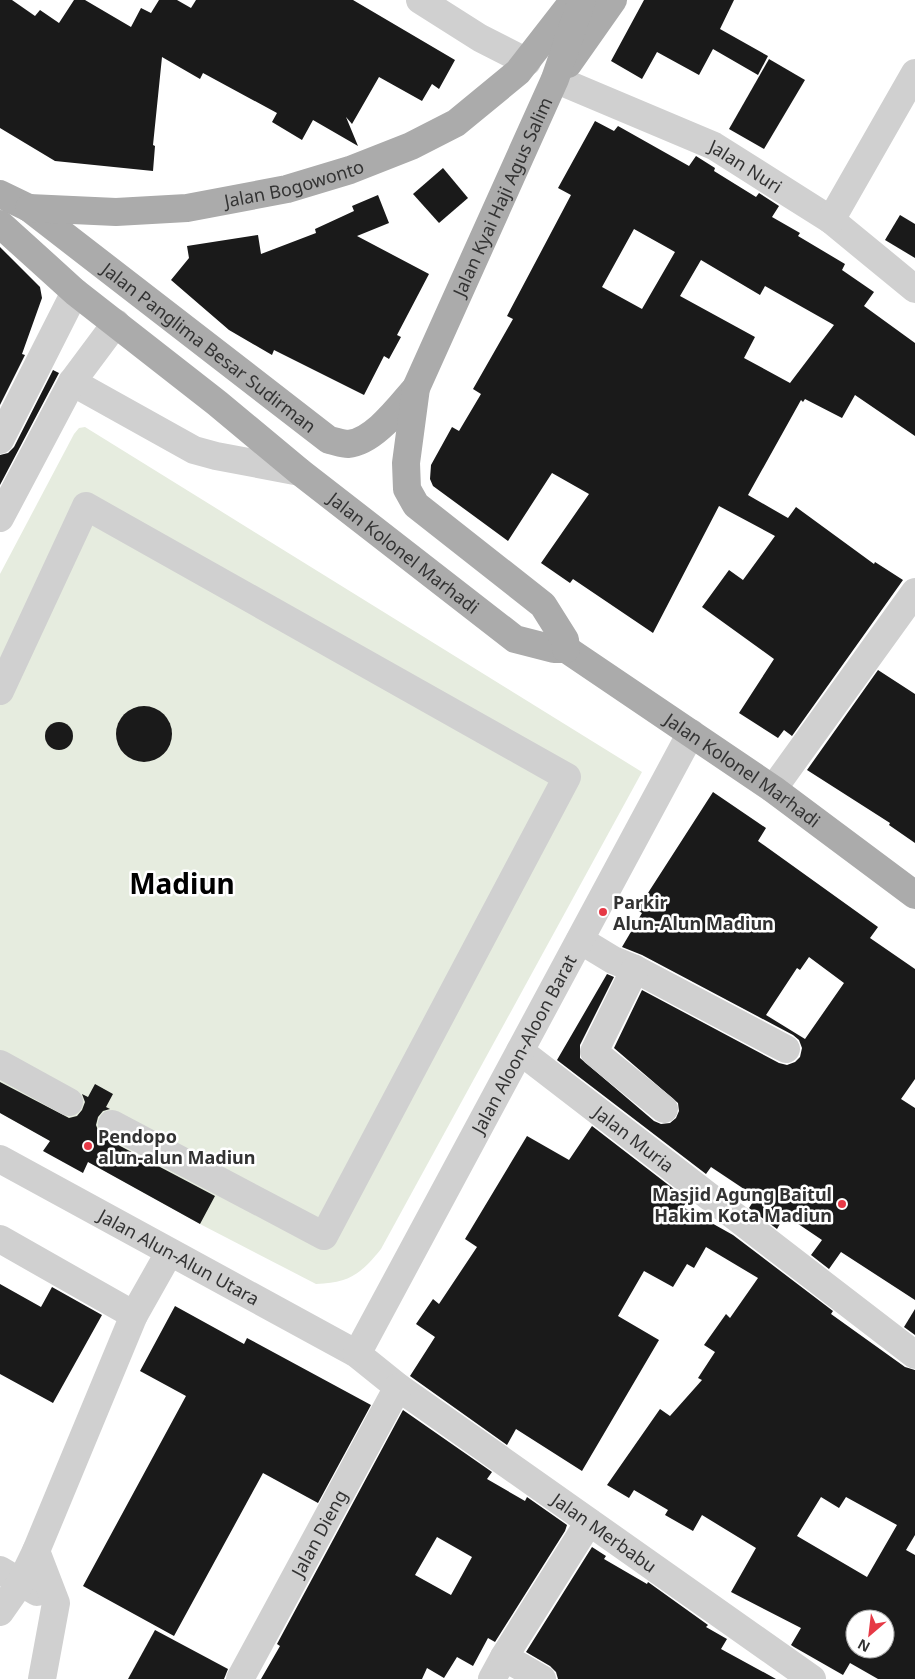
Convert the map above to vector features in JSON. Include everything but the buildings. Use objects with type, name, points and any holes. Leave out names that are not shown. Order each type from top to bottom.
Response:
[{"type":"main road","name":"Jalan Bogowonto","points":[[29,208],[116,212],[187,208],[241,200],[350,170],[411,146],[456,123],[527,62],[574,0]]},
{"type":"main road","name":"Jalan Kyai Haji Agus Salim","points":[[416,388],[555,78],[582,0]]},
{"type":"main road","points":[[527,62],[555,78],[574,58],[613,0]]},
{"type":"main road","name":"Jalan Panglima Besar Sudirman","points":[[0,194],[29,208],[329,440],[348,444],[364,438],[380,428],[416,388]]},
{"type":"main road","points":[[0,224],[75,292],[217,403],[300,472]]},
{"type":"main road","points":[[416,388],[406,463],[407,489],[416,505],[543,605],[565,640],[566,649]]},
{"type":"main road","name":"Jalan Kolonel Marhadi","points":[[300,472],[514,639],[554,650],[566,649],[773,789],[915,895]]},
{"type":"street","points":[[420,0],[480,38],[527,62]]},
{"type":"street","points":[[831,220],[915,73]]},
{"type":"street","name":"Jalan Nuri","points":[[555,78],[714,146],[831,220],[915,289]]},
{"type":"street","points":[[0,440],[75,292]]},
{"type":"street","points":[[0,518],[72,382],[116,323]]},
{"type":"street","points":[[72,382],[194,450],[300,472]]},
{"type":"street","points":[[0,691],[86,506],[567,777],[324,1236],[112,1124]]},
{"type":"street","points":[[773,789],[915,592]]},
{"type":"street","name":"Jalan Aloon-Aloon Barat","points":[[357,1354],[691,733]]},
{"type":"street","points":[[580,940],[613,960],[634,969],[786,1049]]},
{"type":"street","points":[[634,969],[594,1052],[664,1109]]},
{"type":"street","name":"Jalan Muria","points":[[520,1050],[915,1355]]},
{"type":"street","points":[[0,1064],[69,1102]]},
{"type":"street","name":"Jalan Alun-Alun Utara","points":[[0,1159],[357,1354],[398,1387]]},
{"type":"street","points":[[0,1239],[134,1314]]},
{"type":"street","points":[[0,1612],[11,1576],[36,1551],[134,1314],[169,1252]]},
{"type":"street","name":"Jalan Merbabu","points":[[398,1387],[812,1679]]},
{"type":"street","name":"Jalan Dieng","points":[[240,1679],[398,1387]]},
{"type":"street","points":[[542,1679],[498,1668],[589,1522]]},
{"type":"street","points":[[36,1551],[56,1603],[42,1679]]},
{"type":"street","points":[[11,1576],[56,1603]]},
{"type":"shaded area","points":[[85,427],[642,772],[381,1249],[360,1271],[337,1282],[316,1284],[200,1224],[0,1113],[0,574],[74,434],[79,428]]},
{"type":"place","name":"Parkir Alun-Alun Madiun","points":[[603,912]]},
{"type":"place","name":"Pendopo alun-alun Madiun","points":[[88,1146]]},
{"type":"place","name":"Masjid Agung Baitul Hakim Kota Madiun","points":[[842,1204]]},
{"type":"district","name":"Madiun","points":[[182,883]]}]
